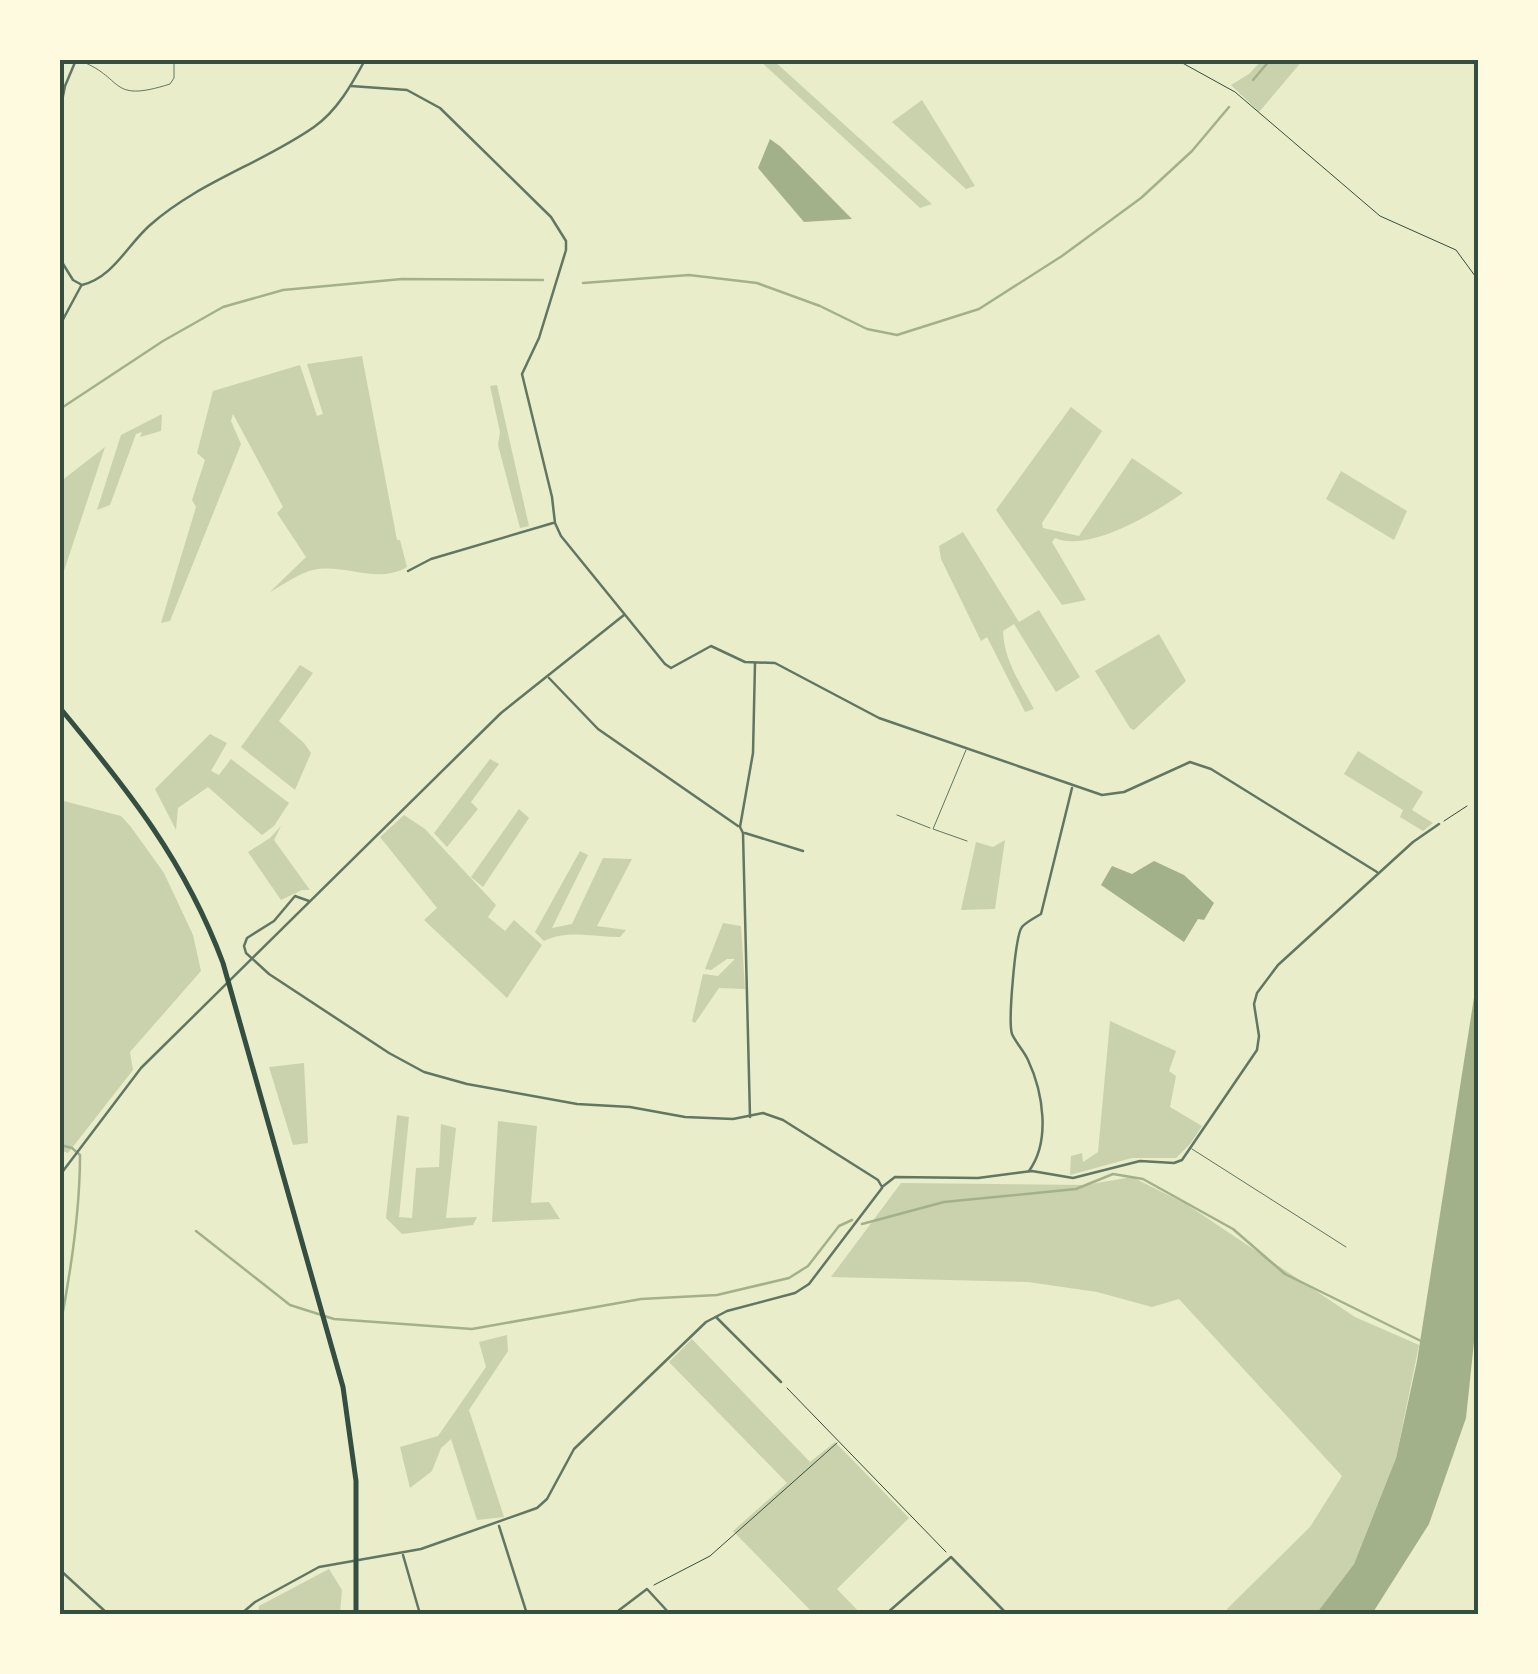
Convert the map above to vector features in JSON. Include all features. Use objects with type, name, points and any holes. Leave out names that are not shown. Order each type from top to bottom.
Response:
[{"type":"main road","points":[[60,708],[147,816],[202,910],[232,992],[329,1330],[353,1449],[358,1551],[356,1614]]},
{"type":"street","points":[[60,111],[63,86],[77,60]]},
{"type":"street","points":[[60,259],[73,280],[82,285],[100,280],[150,225],[205,184],[316,126],[351,86],[365,60]]},
{"type":"street","points":[[351,86],[407,90],[440,108],[559,227],[566,241],[556,287],[535,349],[522,374],[555,523],[561,536],[671,668],[711,646],[745,662],[775,663],[879,718],[1102,795],[1124,792],[1190,762],[1211,769],[1379,873]]},
{"type":"street","points":[[60,325],[82,285]]},
{"type":"street","points":[[408,571],[430,559],[555,523]]},
{"type":"street","points":[[60,1175],[140,1068],[501,713],[625,614]]},
{"type":"street","points":[[740,827],[753,752],[757,670],[754,662]]},
{"type":"street","points":[[548,677],[598,730],[743,832],[750,1116]]},
{"type":"street","points":[[1028,1171],[1040,1153],[1043,1133],[1038,1093],[1028,1060],[1011,1026],[1018,940],[1022,926],[1042,914],[1072,787]]},
{"type":"street","points":[[878,1180],[978,1178],[1028,1171],[1072,1178],[1140,1161],[1182,1160],[1257,1050],[1257,993],[1287,956],[1412,842],[1438,824]]},
{"type":"street","points":[[743,832],[803,852]]},
{"type":"street","points":[[310,901],[296,896],[274,922],[248,938],[246,953],[269,974],[424,1072],[577,1104],[686,1117],[733,1119],[763,1114],[784,1120],[878,1180],[882,1187]]},
{"type":"street","points":[[241,1614],[255,1602],[319,1567],[402,1553],[498,1525],[542,1504],[574,1449],[715,1316],[794,1293],[809,1284],[882,1187],[895,1177]]},
{"type":"street","points":[[715,1316],[781,1382]]},
{"type":"street","points":[[498,1525],[528,1614]]},
{"type":"street","points":[[402,1553],[420,1614]]},
{"type":"street","points":[[886,1614],[951,1557],[1007,1614]]},
{"type":"street","points":[[60,1570],[108,1614]]},
{"type":"street","points":[[614,1614],[647,1589],[670,1614]]},
{"type":"lane","points":[[77,60],[130,93],[170,84],[174,60]]},
{"type":"lane","points":[[933,829],[966,750]]},
{"type":"lane","points":[[897,815],[968,842]]},
{"type":"lane","points":[[1192,1148],[1346,1247]]},
{"type":"path","points":[[1177,60],[1235,92],[1380,216],[1456,250],[1478,280]]},
{"type":"path","points":[[1438,824],[1467,806]]},
{"type":"path","points":[[781,1382],[951,1557]]},
{"type":"path","points":[[647,1589],[710,1556],[838,1442]]},
{"type":"shaded area","points":[[759,60],[773,60],[932,204],[920,208]]},
{"type":"shaded area","points":[[1262,60],[1303,60],[1259,112],[1231,85]]},
{"type":"shaded area","points":[[922,100],[975,186],[966,189],[892,122]]},
{"type":"shaded area","points":[[770,139],[852,219],[804,222],[758,168]]},
{"type":"shaded area","points":[[362,356],[397,540],[407,567],[384,574],[313,570],[270,592],[306,557],[277,513],[283,507],[233,414],[231,421],[241,444],[170,621],[161,623],[196,507],[192,500],[205,460],[197,453],[213,391],[300,365],[317,416],[323,414],[307,364]]},
{"type":"shaded area","points":[[497,385],[529,526],[520,528],[498,445],[500,432],[490,386]]},
{"type":"shaded area","points":[[1071,407],[1102,431],[1042,523],[1043,528],[1079,536],[1132,458],[1183,493],[1103,536],[1069,541],[1055,538],[1052,542],[1086,600],[1062,605],[996,510]]},
{"type":"shaded area","points":[[162,414],[161,431],[140,437],[142,432],[136,434],[110,505],[97,510],[121,435]]},
{"type":"shaded area","points":[[105,447],[60,583],[60,482]]},
{"type":"shaded area","points":[[1341,471],[1407,511],[1394,540],[1326,499]]},
{"type":"shaded area","points":[[963,532],[1019,622],[1039,610],[1080,677],[1056,692],[1014,624],[1003,631],[1010,662],[1034,709],[1025,712],[987,637],[981,641],[941,559],[939,546]]},
{"type":"shaded area","points":[[1159,634],[1186,681],[1134,730],[1095,671]]},
{"type":"shaded area","points":[[300,665],[313,673],[279,721],[311,753],[295,790],[241,747]]},
{"type":"shaded area","points":[[210,734],[227,743],[211,771],[219,775],[231,759],[289,803],[274,826],[262,835],[208,787],[178,808],[176,830],[155,789]]},
{"type":"shaded area","points":[[1358,751],[1423,792],[1412,810],[1433,823],[1423,831],[1400,817],[1403,810],[1344,774]]},
{"type":"shaded area","points":[[490,759],[499,764],[471,802],[478,809],[447,847],[434,833]]},
{"type":"shaded area","points":[[60,800],[121,816],[131,827],[164,873],[193,935],[201,971],[130,1052],[133,1070],[68,1153],[60,1150]]},
{"type":"shaded area","points":[[519,809],[529,818],[483,887],[471,877]]},
{"type":"shaded area","points":[[404,815],[425,829],[496,905],[488,917],[505,931],[514,920],[542,945],[507,998],[424,920],[437,908],[380,837]]},
{"type":"shaded area","points":[[281,826],[274,840],[310,890],[281,900],[248,852]]},
{"type":"shaded area","points":[[1005,840],[995,909],[961,910],[976,842],[993,847]]},
{"type":"shaded area","points":[[580,851],[588,855],[552,928],[572,924],[603,858],[632,859],[597,926],[626,930],[620,937],[572,934],[544,941],[535,932]]},
{"type":"shaded area","points":[[1154,861],[1184,875],[1214,903],[1184,942],[1101,885],[1112,866],[1132,874]]},
{"type":"shaded area","points":[[723,923],[741,926],[745,989],[719,988],[695,1023],[692,1021],[703,974],[718,976],[735,959],[705,969]]},
{"type":"shaded area","points":[[1478,972],[1478,1304],[1466,1418],[1429,1524],[1372,1614],[1316,1614],[1354,1564],[1396,1458],[1417,1361]]},
{"type":"shaded area","points":[[1110,1021],[1176,1051],[1169,1071],[1176,1076],[1170,1107],[1202,1126],[1176,1158],[1132,1158],[1070,1175],[1071,1156],[1082,1153],[1083,1162],[1098,1152]]},
{"type":"shaded area","points":[[304,1063],[308,1143],[293,1145],[269,1067]]},
{"type":"shaded area","points":[[397,1115],[409,1117],[399,1217],[412,1218],[416,1168],[439,1167],[441,1124],[456,1128],[446,1218],[477,1217],[473,1225],[402,1234],[386,1218]]},
{"type":"shaded area","points":[[498,1121],[537,1126],[531,1203],[549,1202],[560,1219],[492,1222]]},
{"type":"shaded area","points":[[1132,1177],[1186,1204],[1355,1317],[1419,1345],[1396,1458],[1354,1564],[1316,1614],[1232,1614],[1227,1609],[1310,1527],[1342,1476],[1179,1299],[1152,1307],[1097,1292],[1028,1282],[831,1277],[901,1183],[1085,1185]]},
{"type":"shaded area","points":[[507,1335],[508,1351],[469,1410],[504,1517],[477,1520],[451,1439],[441,1448],[432,1471],[410,1488],[400,1447],[438,1436],[486,1367],[479,1342]]},
{"type":"shaded area","points":[[692,1339],[810,1462],[835,1442],[909,1518],[837,1589],[861,1614],[814,1614],[733,1531],[787,1483],[669,1362]]},
{"type":"shaded area","points":[[329,1569],[342,1590],[340,1614],[258,1614],[259,1606]]},
{"type":"waterway","points":[[1253,80],[1270,60]]},
{"type":"waterway","points":[[583,283],[689,275],[757,283],[820,306],[867,329],[897,335],[979,309],[1062,256],[1141,198],[1192,151],[1229,107]]},
{"type":"waterway","points":[[60,409],[163,341],[223,307],[283,290],[402,279],[543,280]]},
{"type":"waterway","points":[[60,1145],[80,1155],[74,1241],[60,1327]]},
{"type":"waterway","points":[[862,1224],[944,1202],[1076,1189],[1113,1174],[1143,1179],[1233,1229],[1285,1274],[1423,1342]]},
{"type":"waterway","points":[[196,1231],[290,1305],[334,1319],[472,1329],[641,1299],[717,1295],[789,1278],[808,1266],[839,1226],[852,1220]]}]
